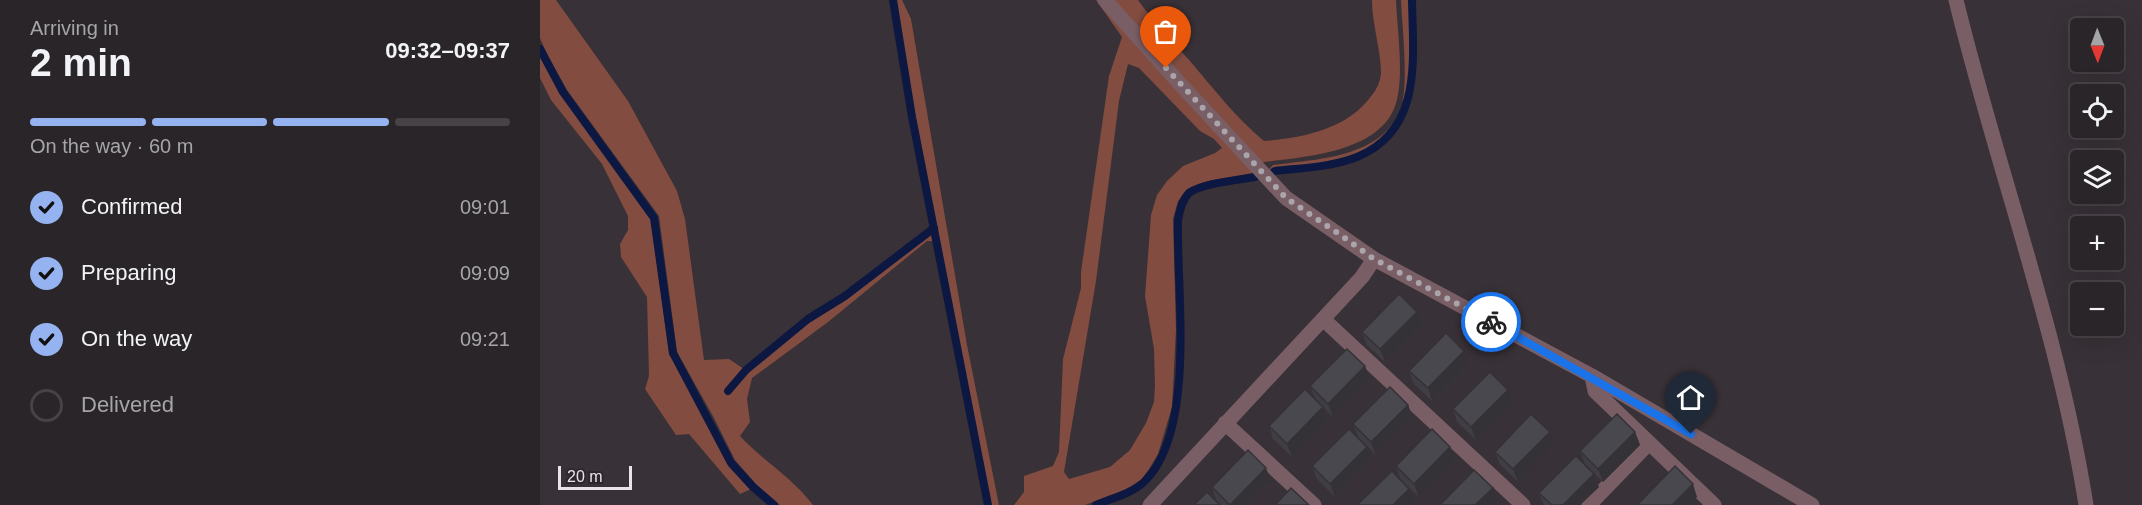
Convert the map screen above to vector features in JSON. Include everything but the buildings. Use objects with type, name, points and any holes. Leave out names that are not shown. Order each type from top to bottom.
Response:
[{"type":"street","points":[[1105,0],[1286,198],[1374,259],[1592,376],[1812,505]]},
{"type":"street","points":[[1956,0],[2045,317],[2086,505]]},
{"type":"street","points":[[1150,505],[1362,277],[1374,259]]},
{"type":"street","points":[[1323,319],[1523,505]]},
{"type":"street","points":[[1592,376],[1595,391],[1714,505]]},
{"type":"street","points":[[1225,423],[1314,505]]},
{"type":"street","points":[[1589,505],[1648,444]]},
{"type":"shaded area","points":[[540,0],[556,0],[628,101],[677,191],[685,219],[704,360],[729,359],[744,369],[726,391],[728,392],[746,371],[810,319],[846,297],[932,231],[934,241],[927,241],[828,322],[752,378],[747,399],[750,422],[740,436],[796,486],[813,505],[780,505],[756,484],[735,460],[677,352],[659,216],[567,90],[549,59],[540,38]]},
{"type":"shaded area","points":[[895,0],[902,0],[911,19],[967,345],[999,505],[990,505],[914,117]]},
{"type":"shaded area","points":[[1096,0],[1100,0],[1254,173],[1209,181],[1187,189],[1178,201],[1173,219],[1176,330],[1172,407],[1158,454],[1149,469],[1141,480],[1125,490],[1085,505],[1014,505],[1024,492],[1024,476],[1053,466],[1059,452],[1063,359],[1081,288],[1081,272],[1109,76],[1122,37]],"holes":[[[1128,64],[1139,68],[1200,131],[1214,139],[1222,148],[1183,166],[1167,181],[1157,195],[1151,215],[1145,296],[1154,349],[1155,386],[1154,402],[1146,423],[1130,450],[1110,467],[1069,479],[1064,472],[1096,281],[1119,101]]]},
{"type":"shaded area","points":[[1113,0],[1138,0],[1156,24],[1225,102],[1264,141],[1324,130],[1338,124],[1362,107],[1375,90],[1381,74],[1372,0],[1396,0],[1400,82],[1395,106],[1386,122],[1355,144],[1315,155],[1257,163]]},
{"type":"shaded area","points":[[1401,0],[1410,0],[1410,68],[1408,90],[1402,110],[1392,129],[1376,144],[1355,155],[1313,165],[1269,169],[1273,165],[1309,161],[1347,153],[1380,137],[1392,124],[1401,107],[1405,84]]},
{"type":"shaded area","points":[[540,57],[561,94],[651,219],[669,354],[728,464],[751,489],[740,494],[689,434],[676,435],[645,389],[649,376],[647,297],[621,257],[620,244],[628,230],[628,216],[602,164],[551,100],[540,78]]},
{"type":"waterway","points":[[893,0],[912,117],[988,505]]},
{"type":"waterway","points":[[1275,171],[1327,165],[1357,157],[1378,145],[1394,129],[1404,111],[1410,90],[1413,46],[1412,0]]},
{"type":"waterway","points":[[540,49],[563,92],[654,218],[673,353],[731,463],[774,505]]},
{"type":"waterway","points":[[1096,505],[1128,492],[1145,481],[1161,458],[1172,428],[1178,394],[1180,357],[1178,220],[1183,202],[1189,193],[1203,187],[1255,177]]},
{"type":"waterway","points":[[728,391],[746,370],[808,319],[845,296],[934,228]]},
{"type":"way so far","points":[[1166,68],[1286,198],[1374,259],[1491,322]]},
{"type":"route","points":[[1491,322],[1592,376],[1691,434]]}]
